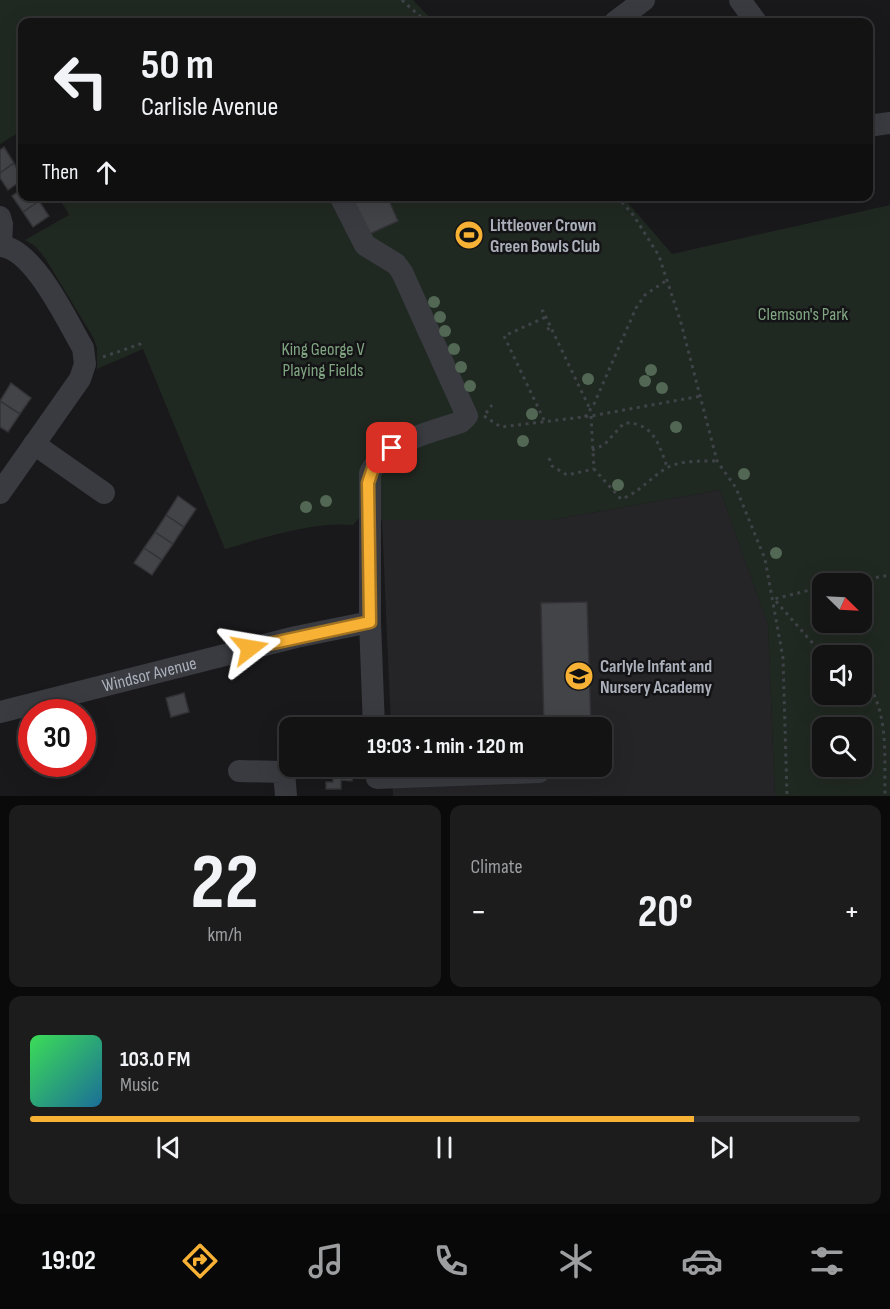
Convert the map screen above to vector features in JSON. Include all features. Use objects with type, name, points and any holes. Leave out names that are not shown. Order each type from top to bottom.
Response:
[{"type":"street","points":[[610,18],[644,0]]},
{"type":"street","points":[[740,0],[753,18]]},
{"type":"street","points":[[873,125],[890,123]]},
{"type":"street","points":[[343,201],[365,245],[396,264],[402,272],[475,416],[422,435],[383,454],[370,473],[370,622],[374,717]]},
{"type":"street","points":[[0,217],[1,246],[12,247],[31,263],[83,348],[85,364],[80,379],[0,493]]},
{"type":"street","points":[[34,444],[104,493]]},
{"type":"street","name":"Windsor Avenue","points":[[0,712],[296,637],[370,622]]},
{"type":"street","points":[[239,771],[284,772],[286,796]]},
{"type":"street","points":[[377,780],[438,777]]},
{"type":"path","points":[[402,0],[422,18]]},
{"type":"path","points":[[621,201],[649,237],[668,279],[717,461],[736,488],[765,559],[783,658],[787,796]]},
{"type":"path","points":[[585,417],[636,308],[645,296],[668,279]]},
{"type":"path","points":[[541,311],[590,409]]},
{"type":"path","points":[[544,421],[504,336],[546,317]]},
{"type":"path","points":[[547,328],[552,331]]},
{"type":"path","points":[[85,364],[143,343]]},
{"type":"path","points":[[574,386],[576,380]]},
{"type":"path","points":[[475,416],[501,427],[585,417],[701,396]]},
{"type":"path","points":[[475,416],[492,405]]},
{"type":"path","points":[[591,416],[594,469],[621,499],[645,486],[667,467],[695,461],[717,461]]},
{"type":"path","points":[[592,450],[604,445],[624,423],[636,423],[654,435],[667,467]]},
{"type":"path","points":[[549,458],[552,466],[567,475],[594,469]]},
{"type":"path","points":[[872,578],[890,575]]},
{"type":"path","points":[[774,599],[812,589]]},
{"type":"path","points":[[774,599],[814,645]]},
{"type":"path","points":[[872,688],[878,695],[885,712],[885,796]]},
{"type":"shaded area","name":"Carlyle Infant and Nursery Academy","points":[[720,490],[768,625],[775,796],[393,796],[392,777],[612,777],[612,717],[391,717],[382,520],[551,520]]},
{"type":"green space","points":[[0,0],[413,0],[430,18],[18,18],[18,133],[0,144]]},
{"type":"green space","name":"King George V Playing Fields","points":[[61,201],[626,201],[672,254],[890,205],[890,796],[775,796],[768,625],[720,490],[551,520],[382,520],[361,516],[353,525],[338,524],[305,528],[225,549],[143,349],[97,369],[97,348],[93,337],[45,258],[35,246],[25,240],[69,215]]},
{"type":"building","points":[[4,147],[14,163],[0,173],[0,150]]},
{"type":"building","points":[[14,163],[18,172],[18,183],[8,190],[0,178],[0,173]]},
{"type":"building","points":[[18,192],[18,201],[39,201],[23,212],[12,196]]},
{"type":"building","points":[[39,201],[49,216],[33,227],[23,212]]},
{"type":"building","points":[[349,201],[389,201],[398,221],[365,236]]},
{"type":"building","points":[[11,383],[31,398],[20,414],[0,401]]},
{"type":"building","points":[[0,401],[20,414],[8,432],[0,427]]},
{"type":"building","points":[[178,496],[196,509],[184,527],[166,515]]},
{"type":"building","points":[[166,515],[184,527],[173,544],[155,532]]},
{"type":"building","points":[[155,532],[173,544],[162,560],[144,548]]},
{"type":"building","points":[[144,548],[162,560],[152,575],[134,563]]},
{"type":"building","points":[[587,602],[591,717],[544,717],[541,603]]},
{"type":"building","points":[[184,693],[189,712],[171,717],[166,698]]},
{"type":"building","points":[[333,777],[352,777],[352,781],[341,780],[341,789],[326,789],[326,782],[333,782]]},
{"type":"place","name":"Littleover Crown Green Bowls Club","points":[[469,235]]},
{"type":"place","name":"Carlyle Infant and Nursery Academy","points":[[579,676]]},
{"type":"route","points":[[250,648],[370,622],[368,483],[375,462],[392,448]]},
{"type":"park label","name":"Clemson's Park","points":[[803,314]]}]
